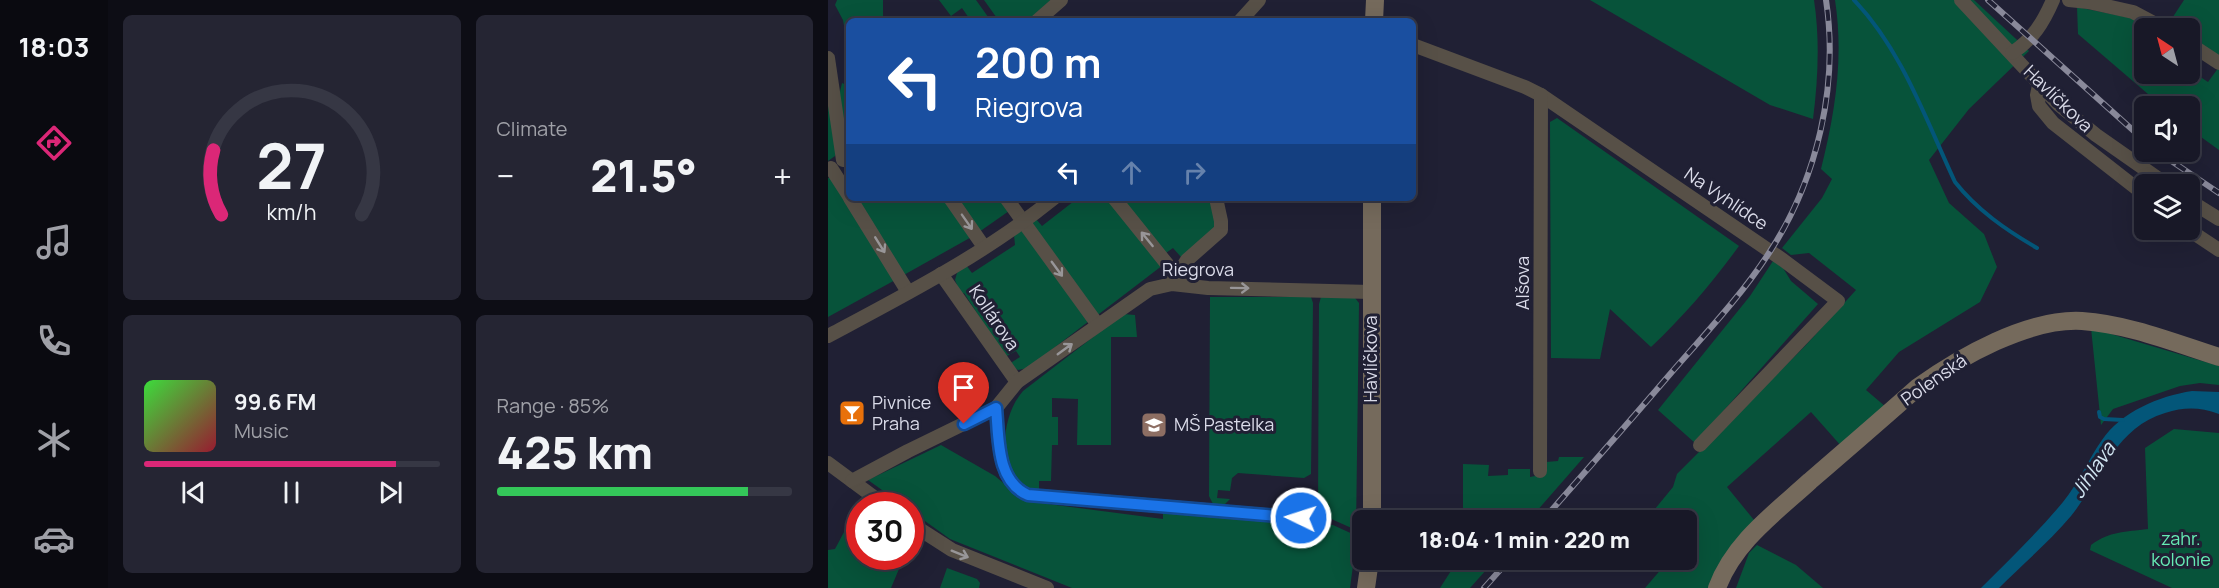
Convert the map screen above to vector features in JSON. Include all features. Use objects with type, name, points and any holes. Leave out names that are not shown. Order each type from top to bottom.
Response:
[{"type":"street","points":[[1040,18],[1061,0]]},
{"type":"street","points":[[1243,18],[1259,0]]},
{"type":"street","points":[[1374,18],[1375,0]]},
{"type":"street","name":"Havlíčkova","points":[[1961,0],[2039,85],[2074,118],[2152,174]]},
{"type":"street","points":[[2012,53],[2044,22],[2053,0]]},
{"type":"street","points":[[2069,0],[2133,12],[2144,18]]},
{"type":"street","name":"Na Vyhlídce","points":[[1416,46],[1526,87],[1541,95],[1783,260],[1838,301],[1700,445]]},
{"type":"street","points":[[2200,51],[2219,63]]},
{"type":"street","points":[[828,58],[833,85],[838,164],[846,186]]},
{"type":"street","points":[[2039,85],[2037,96],[2039,106],[2053,123],[2134,186]]},
{"type":"street","name":"Alšova","points":[[1540,471],[1541,95]]},
{"type":"street","points":[[852,201],[908,292]]},
{"type":"street","points":[[952,201],[984,247]]},
{"type":"street","points":[[1008,201],[1098,325]]},
{"type":"street","points":[[828,336],[941,274],[1022,222],[1047,201]]},
{"type":"street","points":[[1116,201],[1167,264],[1172,284]]},
{"type":"street","points":[[1172,284],[1187,260],[1221,230],[1217,201]]},
{"type":"street","name":"Havlíčkova","points":[[1372,201],[1372,510]]},
{"type":"street","points":[[2200,207],[2219,219]]},
{"type":"street","points":[[2200,237],[2219,250]]},
{"type":"street","name":"Kollárova","points":[[941,274],[1017,382]]},
{"type":"street","name":"Riegrova","points":[[852,481],[917,446],[996,408],[1017,382],[1150,289],[1172,284],[1208,288],[1371,292]]},
{"type":"street","name":"Polenská","points":[[1717,588],[1737,550],[1776,511],[1918,387],[1982,348],[2018,333],[2054,323],[2082,321],[2115,326],[2219,357]]},
{"type":"street","points":[[996,408],[1004,470],[1016,486],[1028,495],[1315,519]]},
{"type":"street","points":[[828,463],[867,492]]},
{"type":"street","points":[[924,532],[952,550],[1040,587]]},
{"type":"street","points":[[1366,588],[1369,570]]},
{"type":"green space","points":[[837,0],[883,0],[883,18],[846,18],[846,36],[843,20],[835,5]]},
{"type":"green space","points":[[939,0],[976,0],[989,18],[969,18],[962,8],[951,16]]},
{"type":"green space","points":[[984,0],[1051,0],[1030,18],[997,18]]},
{"type":"green space","points":[[1590,0],[1814,0],[1818,60],[1813,119],[1770,105]]},
{"type":"green space","points":[[1835,0],[1974,0],[2029,51],[1969,109],[1929,160],[1949,203],[1984,234],[1997,267],[1980,302],[1899,352],[1866,390],[1886,407],[1842,447],[1811,412],[1727,487],[1754,520],[1711,588],[1645,588],[1660,570],[1697,570],[1697,510],[1654,510],[1673,487],[1677,474],[1805,346],[1856,290],[1809,253],[1791,255],[1782,248],[1822,198],[1832,179],[1821,169],[1837,85],[1838,22]]},
{"type":"green space","points":[[2184,0],[2219,0],[2219,59],[2200,47],[2200,18],[2172,18]]},
{"type":"green space","points":[[2077,7],[2134,19],[2134,82],[2078,34]]},
{"type":"green space","points":[[2219,67],[2219,150],[2200,136],[2200,96],[2150,96],[2136,84],[2200,84],[2200,77],[2208,82]]},
{"type":"green space","points":[[842,83],[846,85],[846,138],[839,96]]},
{"type":"green space","points":[[828,88],[836,152],[835,156],[828,161]]},
{"type":"green space","points":[[1557,118],[1739,246],[1697,299],[1651,347],[1610,309],[1600,359],[1551,358],[1550,122]]},
{"type":"green space","points":[[828,178],[897,279],[828,317]]},
{"type":"green space","points":[[856,201],[950,201],[975,235],[902,276]]},
{"type":"green space","points":[[957,201],[1002,201],[1009,211],[979,232]]},
{"type":"green space","points":[[1074,201],[1112,201],[1163,265],[1095,317],[1031,225],[1036,219],[1042,226]]},
{"type":"green space","points":[[1119,201],[1214,201],[1218,218],[1213,233],[1181,257],[1173,248],[1163,255]]},
{"type":"green space","points":[[1021,230],[1026,231],[1089,321],[1028,368],[1018,370],[1009,364],[1020,357],[1016,351],[1005,357],[964,293],[961,295],[955,280],[957,273],[966,265],[972,273],[1015,245],[1014,235]]},
{"type":"green space","points":[[1773,261],[1783,268],[1791,281],[1818,304],[1695,443],[1658,410],[1750,296]]},
{"type":"green space","points":[[1210,297],[1311,297],[1313,303],[1311,474],[1304,478],[1238,473],[1232,478],[1230,491],[1218,490],[1217,498],[1230,499],[1223,506],[1213,504],[1209,496]]},
{"type":"green space","points":[[1321,297],[1355,298],[1359,303],[1356,510],[1352,510],[1352,528],[1320,514],[1318,510],[1319,304]]},
{"type":"green space","points":[[1123,314],[1135,315],[1137,337],[1111,337],[1111,445],[1077,445],[1078,399],[1052,398],[1052,417],[1058,417],[1058,445],[1052,445],[1051,481],[1039,481],[1039,491],[1024,486],[1014,476],[1005,448],[1009,417],[1015,403],[1023,391]]},
{"type":"green space","points":[[2091,328],[2219,366],[2219,385],[2200,383],[2180,386],[2113,409],[2101,425]]},
{"type":"green space","name":"zahr. kolonie","points":[[2174,429],[2219,433],[2219,588],[2172,588],[2090,550],[2091,545],[2098,540],[2111,535],[2148,529],[2145,448]]},
{"type":"green space","points":[[941,445],[995,476],[1025,501],[1163,519],[1163,512],[1333,525],[1352,534],[1350,588],[1072,588],[950,539],[924,520],[924,492],[885,492],[868,480]]},
{"type":"green space","points":[[1559,457],[1584,457],[1538,510],[1463,510],[1463,464],[1489,465],[1488,476],[1508,475],[1508,469],[1530,469],[1530,477],[1545,474],[1546,462],[1558,461]]},
{"type":"green space","points":[[846,528],[846,570],[899,570],[891,588],[828,588],[828,550],[835,549]]},
{"type":"green space","points":[[1757,545],[1796,565],[1823,588],[1736,588],[1749,553]]},
{"type":"green space","points":[[947,568],[977,579],[980,583],[979,588],[940,588]]},
{"type":"green space","points":[[1452,570],[1486,570],[1470,588],[1440,588]]},
{"type":"water","name":"Jihlava","points":[[2192,391],[2219,392],[2219,414],[2198,409],[2179,410],[2148,420],[2133,430],[2111,456],[2082,502],[2054,535],[1999,588],[1981,588],[2063,502],[2102,440],[2119,421],[2154,401]]},
{"type":"waterway","points":[[1854,0],[1886,41],[1912,86],[1955,182],[1993,219],[2037,248]]},
{"type":"waterway","points":[[2099,412],[2100,417],[2104,419],[2123,420]]},
{"type":"railway","points":[[1552,510],[1735,300],[1786,225],[1812,164],[1826,99],[1829,66],[1826,0]]},
{"type":"railway","points":[[1988,0],[2134,131]]},
{"type":"railway","points":[[2173,162],[2219,193]]},
{"type":"railway","points":[[1484,588],[1500,570]]},
{"type":"place","name":"Pivnice Praha","points":[[852,413]]},
{"type":"place","name":"MŠ Pastelka","points":[[1154,425]]},
{"type":"route","points":[[964,424],[996,408],[1004,470],[1009,479],[1028,495],[1301,518]]}]
